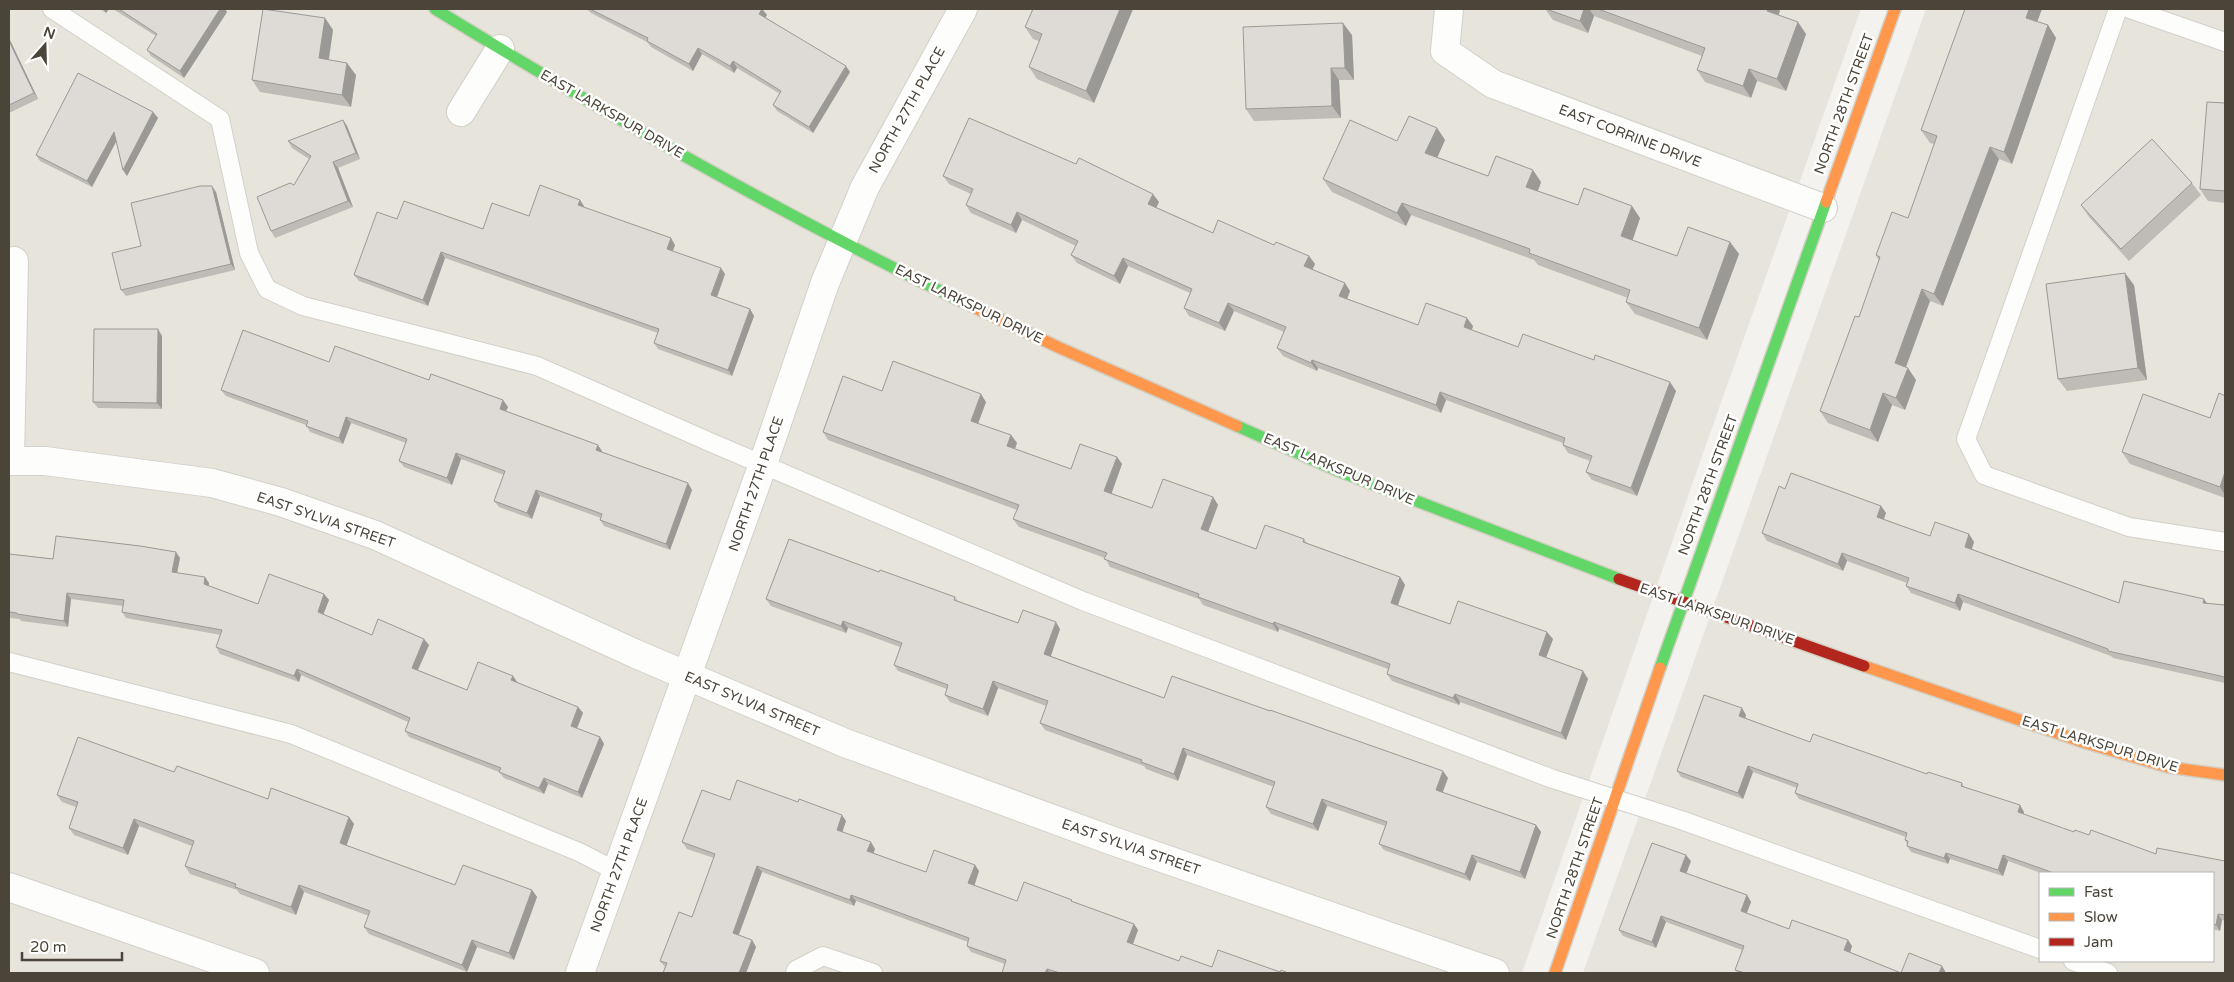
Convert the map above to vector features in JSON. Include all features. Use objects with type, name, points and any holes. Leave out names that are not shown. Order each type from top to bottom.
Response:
[{"type":"street","name":"EAST LARKSPUR DRIVE","points":[[435,9],[640,131],[797,219],[1060,348],[1336,470],[1488,530],[1947,696],[2083,742],[2168,767],[2225,775]]},
{"type":"street","name":"NORTH 27TH PLACE","points":[[580,973],[763,464],[825,283],[865,187],[963,9]]},
{"type":"street","name":"EAST CORRINE DRIVE","points":[[1448,9],[1445,51],[1493,84],[1823,208]]},
{"type":"street","name":"NORTH 28TH STREET","points":[[1555,973],[1683,601],[1895,9]]},
{"type":"street","points":[[461,112],[500,49]]},
{"type":"street","points":[[9,461],[14,261]]},
{"type":"street","name":"EAST SYLVIA STREET","points":[[9,461],[44,461],[204,482],[281,502],[375,534],[687,677],[863,750],[1110,840],[1495,973]]},
{"type":"street","points":[[9,887],[252,973]]},
{"type":"lane","points":[[52,9],[220,119],[249,253],[267,289],[303,306],[537,366],[1083,601],[1553,779],[1681,820],[2039,949]]},
{"type":"lane","points":[[2118,9],[1966,439],[1984,474],[2129,527],[2225,542]]},
{"type":"lane","points":[[2130,9],[2225,42]]},
{"type":"lane","points":[[9,662],[291,734],[579,852],[616,871]]},
{"type":"lane","points":[[795,973],[796,970],[823,956],[873,973]]},
{"type":"lane","points":[[2076,962],[2108,973]]},
{"type":"shaded area","points":[[9,9],[1861,9],[1701,459],[1522,973],[9,973]]},
{"type":"shaded area","points":[[1926,9],[2225,9],[2225,973],[1583,973]]},
{"type":"building","points":[[119,9],[220,9],[180,71],[147,50],[157,34]]},
{"type":"building","points":[[263,9],[325,18],[319,58],[347,63],[342,95],[252,80]]},
{"type":"building","points":[[590,9],[762,9],[759,14],[846,66],[809,127],[773,105],[781,91],[733,61],[730,66],[698,48],[689,64],[647,41],[648,38]]},
{"type":"building","points":[[1033,9],[1120,9],[1086,91],[1029,67],[1042,34],[1025,27]]},
{"type":"building","points":[[1546,9],[1584,9],[1580,21]]},
{"type":"building","points":[[1598,9],[1768,9],[1767,11],[1798,22],[1777,79],[1749,69],[1743,86],[1697,70],[1705,48]]},
{"type":"building","points":[[1965,9],[2029,9],[2026,18],[2048,25],[2004,152],[1990,147],[1934,294],[1922,289],[1895,363],[1908,368],[1896,398],[1883,393],[1870,430],[1820,411],[1855,316],[1859,317],[1880,257],[1876,255],[1892,212],[1908,218],[1937,136],[1921,130]]},
{"type":"building","points":[[1343,23],[1345,68],[1331,68],[1332,106],[1246,109],[1243,27]]},
{"type":"building","points":[[9,41],[34,93],[9,105]]},
{"type":"building","points":[[78,73],[153,112],[123,170],[114,132],[87,181],[36,155]]},
{"type":"building","points":[[2207,102],[2225,103],[2225,191],[2200,189]]},
{"type":"building","points":[[1409,116],[1437,128],[1425,153],[1488,176],[1496,156],[1533,170],[1526,187],[1578,205],[1584,188],[1632,206],[1621,236],[1677,256],[1688,227],[1730,242],[1699,328],[1626,302],[1630,290],[1529,253],[1530,249],[1402,203],[1397,213],[1323,179],[1350,120],[1397,141]]},
{"type":"building","points":[[969,118],[1076,164],[1079,158],[1153,194],[1148,204],[1213,233],[1218,220],[1274,245],[1276,242],[1309,256],[1304,266],[1345,283],[1339,296],[1418,325],[1426,303],[1467,318],[1464,327],[1518,347],[1523,334],[1594,360],[1595,355],[1670,382],[1631,488],[1586,472],[1592,456],[1563,445],[1565,438],[1440,392],[1436,405],[1312,360],[1311,363],[1277,348],[1286,327],[1228,303],[1219,323],[1184,308],[1192,289],[1123,258],[1114,276],[1071,255],[1078,241],[1017,212],[1011,225],[966,205],[973,189],[943,176]]},
{"type":"building","points":[[343,120],[356,153],[333,162],[348,201],[271,231],[257,197],[290,183],[294,185],[311,156],[288,141]]},
{"type":"building","points":[[2152,139],[2192,183],[2121,249],[2081,205]]},
{"type":"building","points":[[540,185],[580,200],[578,205],[671,238],[667,249],[721,268],[711,295],[750,309],[728,370],[654,343],[659,329],[441,252],[423,300],[354,275],[377,212],[397,219],[404,201],[483,229],[492,203],[529,216]]},
{"type":"building","points":[[200,186],[212,186],[231,264],[121,290],[112,253],[141,246],[131,203]]},
{"type":"building","points":[[2125,273],[2138,368],[2058,379],[2046,284]]},
{"type":"building","points":[[94,329],[158,329],[157,403],[93,402]]},
{"type":"building","points":[[243,330],[329,362],[335,346],[429,380],[431,374],[503,400],[500,409],[598,445],[596,450],[688,483],[666,544],[600,520],[602,514],[536,490],[527,513],[494,501],[505,471],[456,453],[447,478],[399,461],[407,439],[346,417],[339,438],[306,426],[308,421],[221,390]]},
{"type":"building","points":[[893,361],[981,394],[971,421],[1011,435],[1007,446],[1071,469],[1080,444],[1117,457],[1104,491],[1152,508],[1163,479],[1213,497],[1201,529],[1256,549],[1265,525],[1304,539],[1303,542],[1400,577],[1391,603],[1450,624],[1458,601],[1547,632],[1539,655],[1583,671],[1561,733],[1455,694],[1453,698],[1387,674],[1390,664],[1198,597],[1199,594],[1104,559],[1107,553],[1013,519],[1019,505],[823,432],[843,376],[882,391]]},
{"type":"building","points":[[2219,393],[2225,396],[2225,472],[2220,487],[2122,452],[2143,394],[2210,418]]},
{"type":"building","points":[[1791,473],[1881,506],[1877,517],[1930,536],[1935,522],[1969,534],[1965,547],[2119,603],[2124,581],[2204,599],[2203,603],[2225,605],[2225,677],[2108,651],[2108,649],[1958,594],[1955,603],[1906,586],[1909,578],[1842,553],[1838,564],[1762,533],[1779,486],[1785,489]]},
{"type":"building","points":[[56,536],[176,552],[172,572],[205,577],[204,584],[258,604],[269,574],[324,594],[318,612],[372,635],[378,619],[424,639],[412,668],[467,690],[478,662],[513,676],[511,680],[578,707],[571,726],[600,737],[578,792],[544,778],[539,788],[499,772],[501,768],[405,731],[410,718],[297,669],[294,676],[216,647],[222,630],[122,612],[124,600],[67,593],[64,621],[9,612],[9,554],[53,559]]},
{"type":"building","points":[[789,539],[955,597],[954,600],[1018,623],[1023,610],[1056,622],[1044,654],[1164,698],[1172,676],[1443,771],[1436,790],[1536,825],[1520,872],[1472,855],[1465,874],[1379,844],[1387,822],[1322,799],[1313,824],[1266,807],[1275,782],[1183,748],[1174,774],[1141,762],[1142,760],[1040,723],[1048,701],[993,681],[983,709],[945,695],[948,685],[894,665],[902,643],[843,621],[841,626],[766,599]]},
{"type":"building","points":[[1704,695],[1742,708],[1739,716],[1810,742],[1813,734],[1927,774],[1928,772],[1962,783],[1961,786],[2020,805],[2018,812],[2074,832],[2075,830],[2089,835],[2091,830],[2156,854],[2157,848],[2225,861],[2225,915],[2218,914],[2216,925],[2214,924],[2214,872],[2051,872],[2003,855],[1998,870],[1946,853],[1944,858],[1907,846],[1908,841],[1905,840],[1907,833],[1795,793],[1798,784],[1748,766],[1738,793],[1677,771]]},
{"type":"building","points":[[78,737],[174,772],[177,766],[268,799],[271,788],[349,817],[340,843],[455,885],[463,865],[532,890],[509,953],[472,940],[462,965],[364,927],[370,911],[299,885],[291,907],[235,887],[236,884],[185,866],[194,841],[134,819],[123,848],[69,828],[78,802],[57,795]]},
{"type":"building","points":[[737,780],[798,802],[799,799],[842,815],[837,830],[871,842],[867,851],[926,872],[934,850],[975,865],[968,883],[1017,901],[1024,882],[1134,924],[1127,942],[1179,961],[1181,956],[1212,967],[1218,950],[1280,972],[1281,970],[1288,973],[1060,973],[1047,969],[1045,973],[1002,973],[1006,960],[967,946],[969,938],[851,895],[850,900],[757,866],[733,933],[752,940],[739,973],[663,973],[667,963],[660,961],[679,912],[692,917],[715,854],[682,842],[702,790],[730,800]]},
{"type":"building","points":[[1652,843],[1686,855],[1680,871],[1747,895],[1741,911],[1789,929],[1792,920],[1848,940],[1844,950],[1901,973],[1745,973],[1735,970],[1744,946],[1661,916],[1652,942],[1619,930]]},
{"type":"building","points":[[1909,953],[1942,966],[1939,973],[1901,973]]},
{"type":"traffic: fast","points":[[435,9],[564,87],[694,162],[893,268],[961,301]]},
{"type":"traffic: fast","points":[[1660,668],[1826,202]]},
{"type":"traffic: fast","points":[[1237,426],[1336,470],[1619,579]]},
{"type":"traffic: slow","points":[[1826,202],[1895,9]]},
{"type":"traffic: slow","points":[[961,301],[1060,348],[1237,426]]},
{"type":"traffic: slow","points":[[1864,666],[2083,742],[2168,767],[2225,775]]},
{"type":"traffic: slow","points":[[1555,973],[1660,668]]},
{"type":"traffic: jam","points":[[1619,579],[1864,666]]}]
